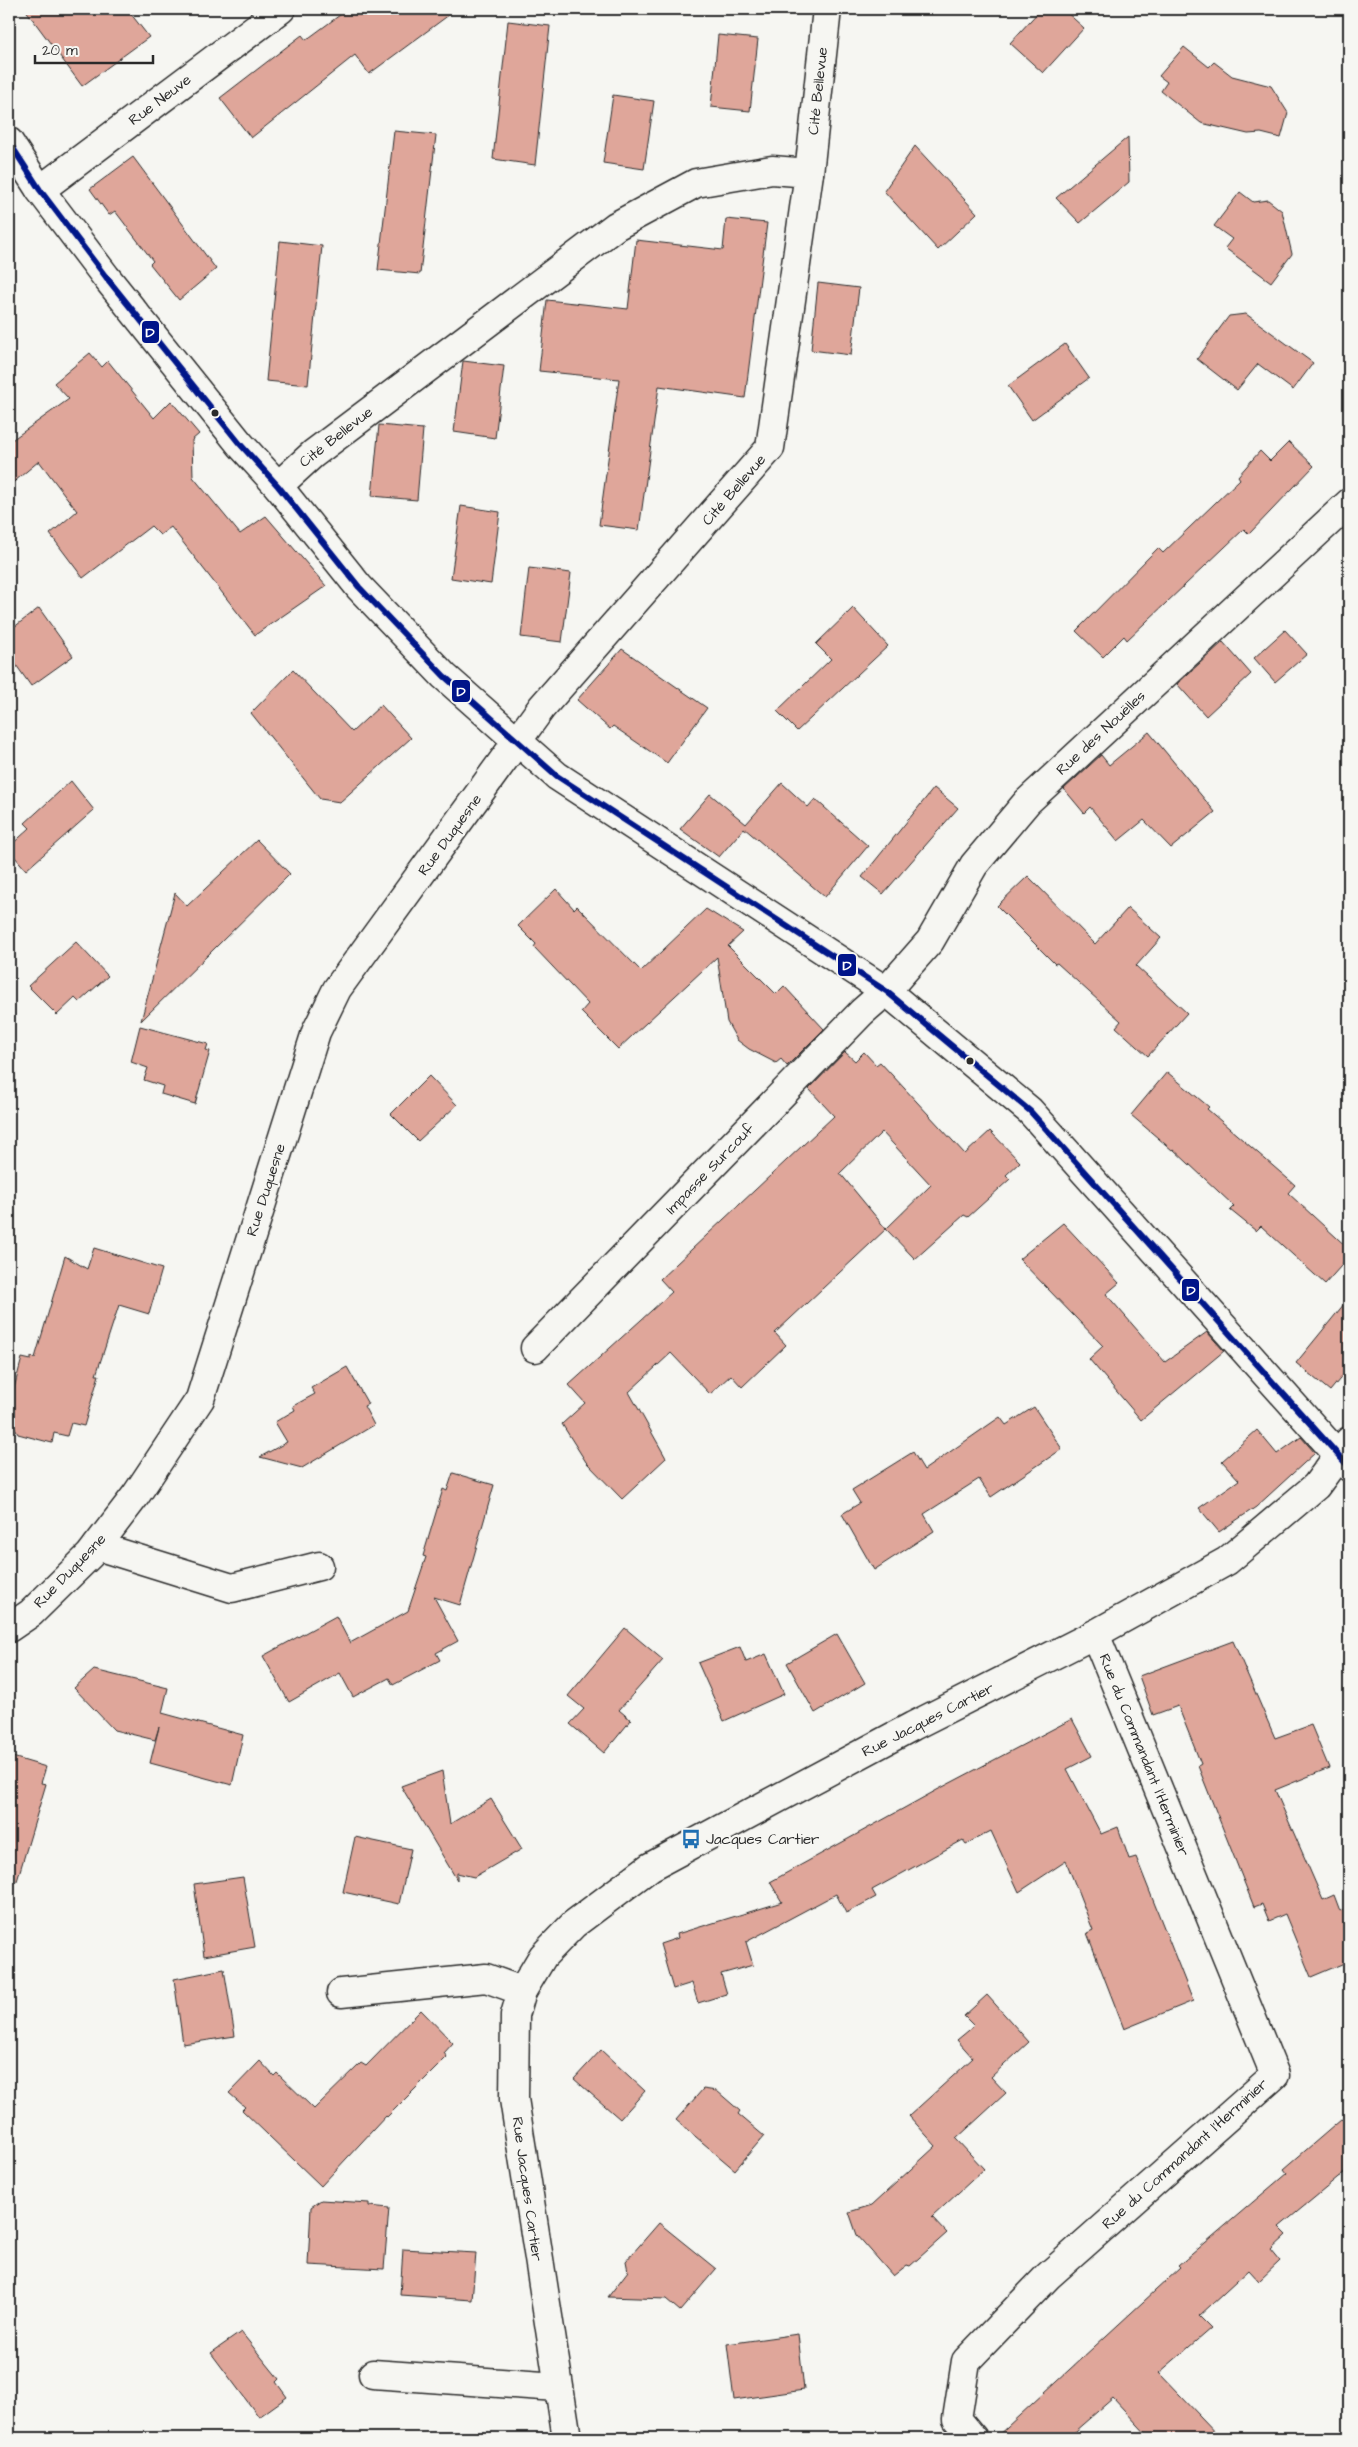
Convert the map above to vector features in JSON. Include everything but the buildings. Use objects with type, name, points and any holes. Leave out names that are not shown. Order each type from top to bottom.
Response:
[{"type":"street","name":"Rue Neuve","points":[[40,190],[280,9]]},
{"type":"street","name":"Cité Bellevue","points":[[517,742],[542,707],[770,448],[809,173],[827,9]]},
{"type":"street","points":[[9,142],[40,190],[106,277],[240,444],[278,486],[359,587],[444,676],[558,776],[886,991],[1030,1111],[1346,1454]]},
{"type":"street","name":"Cité Bellevue","points":[[278,486],[313,454],[616,226],[696,183],[772,170],[809,173]]},
{"type":"street","name":"Rue des Nouëlles","points":[[886,991],[930,941],[974,865],[1027,802],[1349,503]]},
{"type":"street","name":"Rue Duquesne","points":[[9,1628],[31,1613],[98,1546],[136,1495],[200,1399],[316,1032],[337,989],[517,742]]},
{"type":"street","name":"Impasse Surcouf","points":[[535,1348],[862,1012],[886,991]]},
{"type":"street","name":"Rue Jacques Cartier","points":[[567,2438],[557,2387],[514,2099],[515,2015],[522,1991],[543,1956],[574,1924],[650,1867],[913,1726],[1095,1634],[1227,1561],[1316,1486],[1346,1454]]},
{"type":"street","points":[[98,1546],[232,1588],[319,1566]]},
{"type":"street","name":"Rue du Commandant l'Herminier","points":[[973,2438],[957,2419],[966,2361],[1048,2276],[1275,2075],[1095,1634]]},
{"type":"street","points":[[341,1993],[486,1978],[522,1991]]},
{"type":"street","points":[[373,2374],[557,2387]]},
{"type":"transit line","name":"D","points":[[9,142],[40,190],[106,277],[240,444],[278,486],[359,587],[444,676],[557,776],[886,991],[1030,1111],[1349,1467]]},
{"type":"place","name":"Jacques Cartier","points":[[691,1839]]}]
